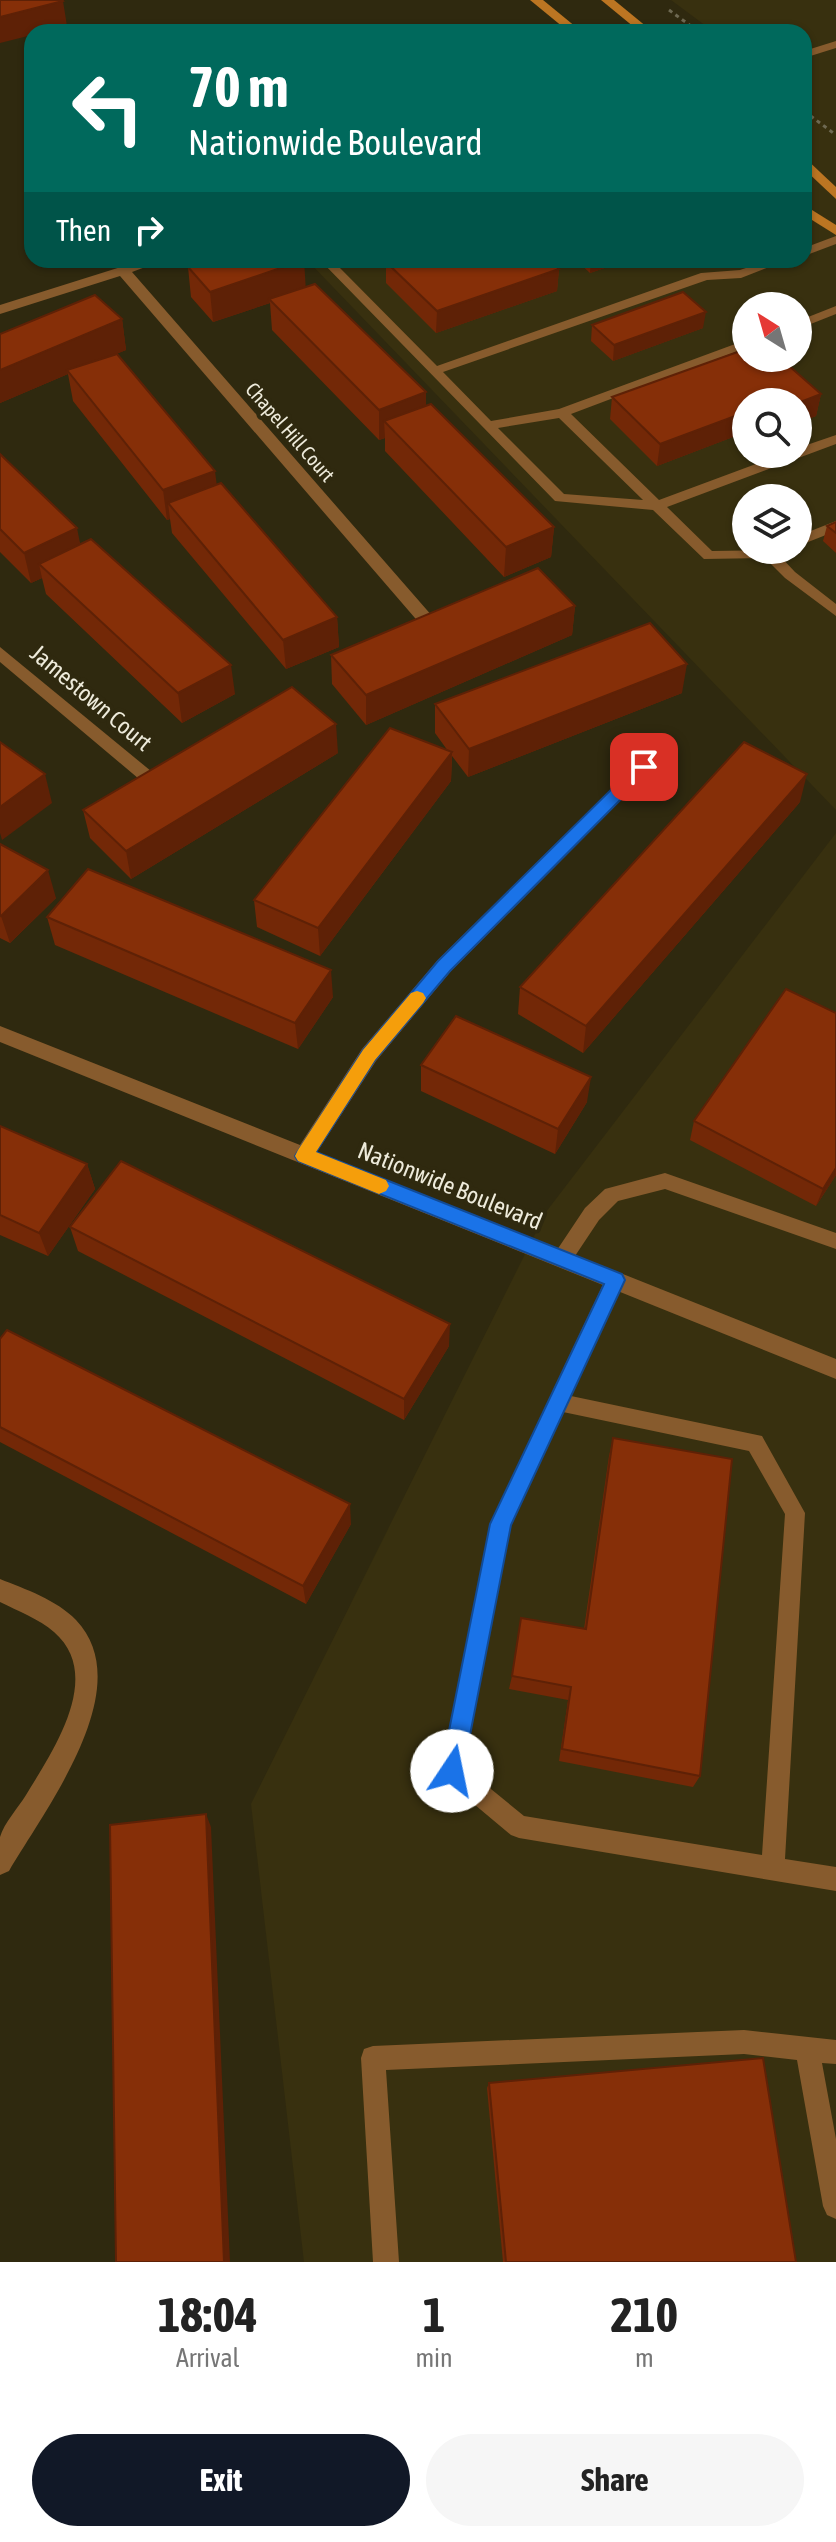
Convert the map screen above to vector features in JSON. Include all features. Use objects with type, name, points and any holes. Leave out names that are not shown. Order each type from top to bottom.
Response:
[{"type":"main road","points":[[536,0],[566,24]]},
{"type":"main road","points":[[607,0],[637,24]]},
{"type":"main road","points":[[812,170],[836,195]]},
{"type":"main road","points":[[812,214],[836,231]]},
{"type":"street","points":[[0,310],[132,268]]},
{"type":"street","name":"Chapel Hill Court","points":[[123,271],[427,621]]},
{"type":"street","name":"Jamestown Court","points":[[0,653],[151,780]]},
{"type":"street","points":[[304,1156],[369,1055],[444,966],[644,767]]},
{"type":"street","name":"Nationwide Boulevard","points":[[0,1034],[836,1369]]},
{"type":"street","points":[[0,1590],[49,1615],[69,1630],[85,1660],[86,1697],[76,1724],[0,1862]]},
{"type":"lane","points":[[812,52],[836,44]]},
{"type":"lane","points":[[812,249],[836,240]]},
{"type":"lane","points":[[334,268],[560,498],[657,506],[759,468]]},
{"type":"lane","points":[[435,371],[705,276],[741,274],[758,268]]},
{"type":"lane","points":[[812,319],[836,310]]},
{"type":"lane","points":[[488,426],[562,413],[732,349]]},
{"type":"lane","points":[[562,413],[709,556],[732,554]]},
{"type":"lane","points":[[812,448],[836,439]]},
{"type":"lane","points":[[812,535],[836,526]]},
{"type":"lane","points":[[782,564],[790,575],[836,611]]},
{"type":"lane","points":[[562,1259],[592,1214],[612,1195],[665,1181],[836,1241]]},
{"type":"lane","points":[[615,1280],[500,1524],[452,1771],[519,1827],[836,1879]]},
{"type":"lane","points":[[557,1402],[755,1443],[795,1513],[773,1868]]},
{"type":"lane","points":[[386,2262],[373,2058],[744,2042],[836,2052]]},
{"type":"lane","points":[[807,2049],[836,2206]]},
{"type":"path","points":[[666,8],[688,24]]},
{"type":"path","points":[[812,117],[836,135]]},
{"type":"shaded area","points":[[671,0],[836,0],[836,810],[315,268],[812,268],[812,24],[703,24]]},
{"type":"shaded area","points":[[836,833],[836,2262],[304,2262],[251,1804],[546,1212]]},
{"type":"building","points":[[0,0],[62,0],[63,1],[0,17]]},
{"type":"building","points":[[189,268],[280,268],[210,292]]},
{"type":"building","points":[[392,268],[559,269],[437,311]]},
{"type":"building","points":[[315,284],[426,392],[379,410],[269,299]]},
{"type":"building","points":[[683,292],[706,312],[614,345],[592,325]]},
{"type":"building","points":[[95,295],[122,319],[0,370],[0,334]]},
{"type":"building","points":[[117,354],[215,471],[163,490],[67,370]]},
{"type":"building","points":[[732,354],[732,372],[796,372],[821,394],[812,398],[812,388],[732,388],[732,417],[660,444],[612,397]]},
{"type":"building","points":[[431,404],[554,527],[506,547],[384,421]]},
{"type":"building","points":[[0,454],[77,528],[24,553],[0,529]]},
{"type":"building","points":[[221,483],[337,617],[283,640],[168,503]]},
{"type":"building","points":[[836,522],[836,533],[827,526]]},
{"type":"building","points":[[91,539],[231,665],[178,693],[39,564]]},
{"type":"building","points":[[538,568],[575,606],[366,695],[331,655]]},
{"type":"building","points":[[650,623],[687,664],[469,749],[435,704]]},
{"type":"building","points":[[292,687],[336,724],[126,851],[83,810]]},
{"type":"building","points":[[390,728],[452,752],[318,928],[254,900]]},
{"type":"building","points":[[0,742],[45,774],[0,807]]},
{"type":"building","points":[[744,742],[807,774],[586,1026],[520,987]]},
{"type":"building","points":[[0,844],[48,870],[1,916],[0,915]]},
{"type":"building","points":[[88,869],[331,970],[295,1023],[47,917]]},
{"type":"building","points":[[786,989],[836,1013],[836,1168],[823,1189],[694,1121]]},
{"type":"building","points":[[456,1016],[591,1077],[558,1129],[421,1065]]},
{"type":"building","points":[[0,1126],[87,1164],[39,1233],[0,1215]]},
{"type":"building","points":[[121,1161],[450,1324],[404,1399],[70,1227]]},
{"type":"building","points":[[7,1330],[350,1504],[303,1586],[0,1427],[0,1339]]},
{"type":"building","points":[[613,1438],[732,1459],[700,1776],[562,1749],[571,1687],[512,1676],[521,1618],[586,1629]]},
{"type":"building","points":[[206,1814],[224,2262],[116,2262],[110,1825]]},
{"type":"building","points":[[763,2058],[796,2262],[506,2262],[489,2083]]},
{"type":"slow traffic","points":[[379,1186],[304,1156],[369,1055],[417,998]]},
{"type":"route","points":[[452,1771],[500,1524],[615,1280],[304,1156],[369,1055],[444,966],[644,767]]}]
